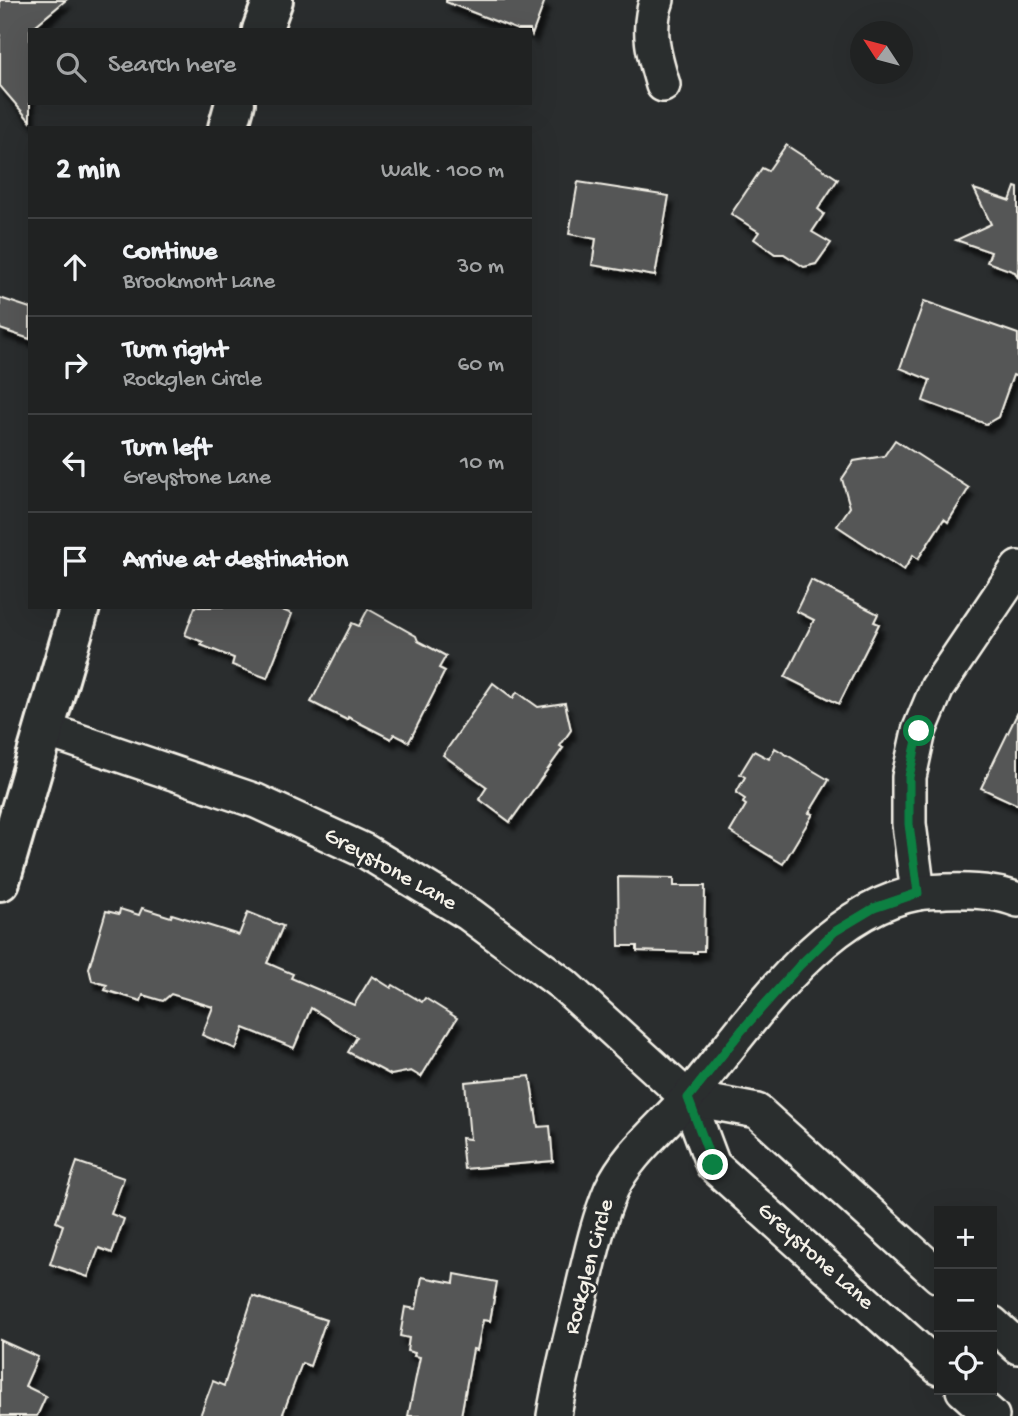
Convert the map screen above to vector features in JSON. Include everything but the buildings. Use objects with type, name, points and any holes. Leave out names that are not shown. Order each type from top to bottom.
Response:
[{"type":"street","points":[[263,28],[273,0]]},
{"type":"street","points":[[657,0],[652,12],[652,49],[663,85]]},
{"type":"street","points":[[229,126],[234,105]]},
{"type":"street","points":[[918,893],[909,824],[909,777],[919,731],[937,688],[1018,568]]},
{"type":"street","points":[[0,881],[78,609]]},
{"type":"street","name":"Greystone Lane","points":[[43,729],[256,801],[365,851],[469,914],[564,985],[688,1098],[713,1165],[934,1364]]},
{"type":"street","name":"Rockglen Circle","points":[[554,1416],[595,1239],[612,1188],[635,1154],[688,1098],[742,1030],[800,965],[834,932],[874,908],[918,893],[966,890],[1018,900]]},
{"type":"street","points":[[688,1098],[757,1111],[934,1271]]},
{"type":"street","points":[[997,1328],[1018,1347]]},
{"type":"street","points":[[969,1395],[992,1416]]},
{"type":"route","points":[[713,1165],[688,1098],[742,1030],[800,965],[834,932],[874,908],[918,893],[909,824],[909,777],[919,731]]}]
